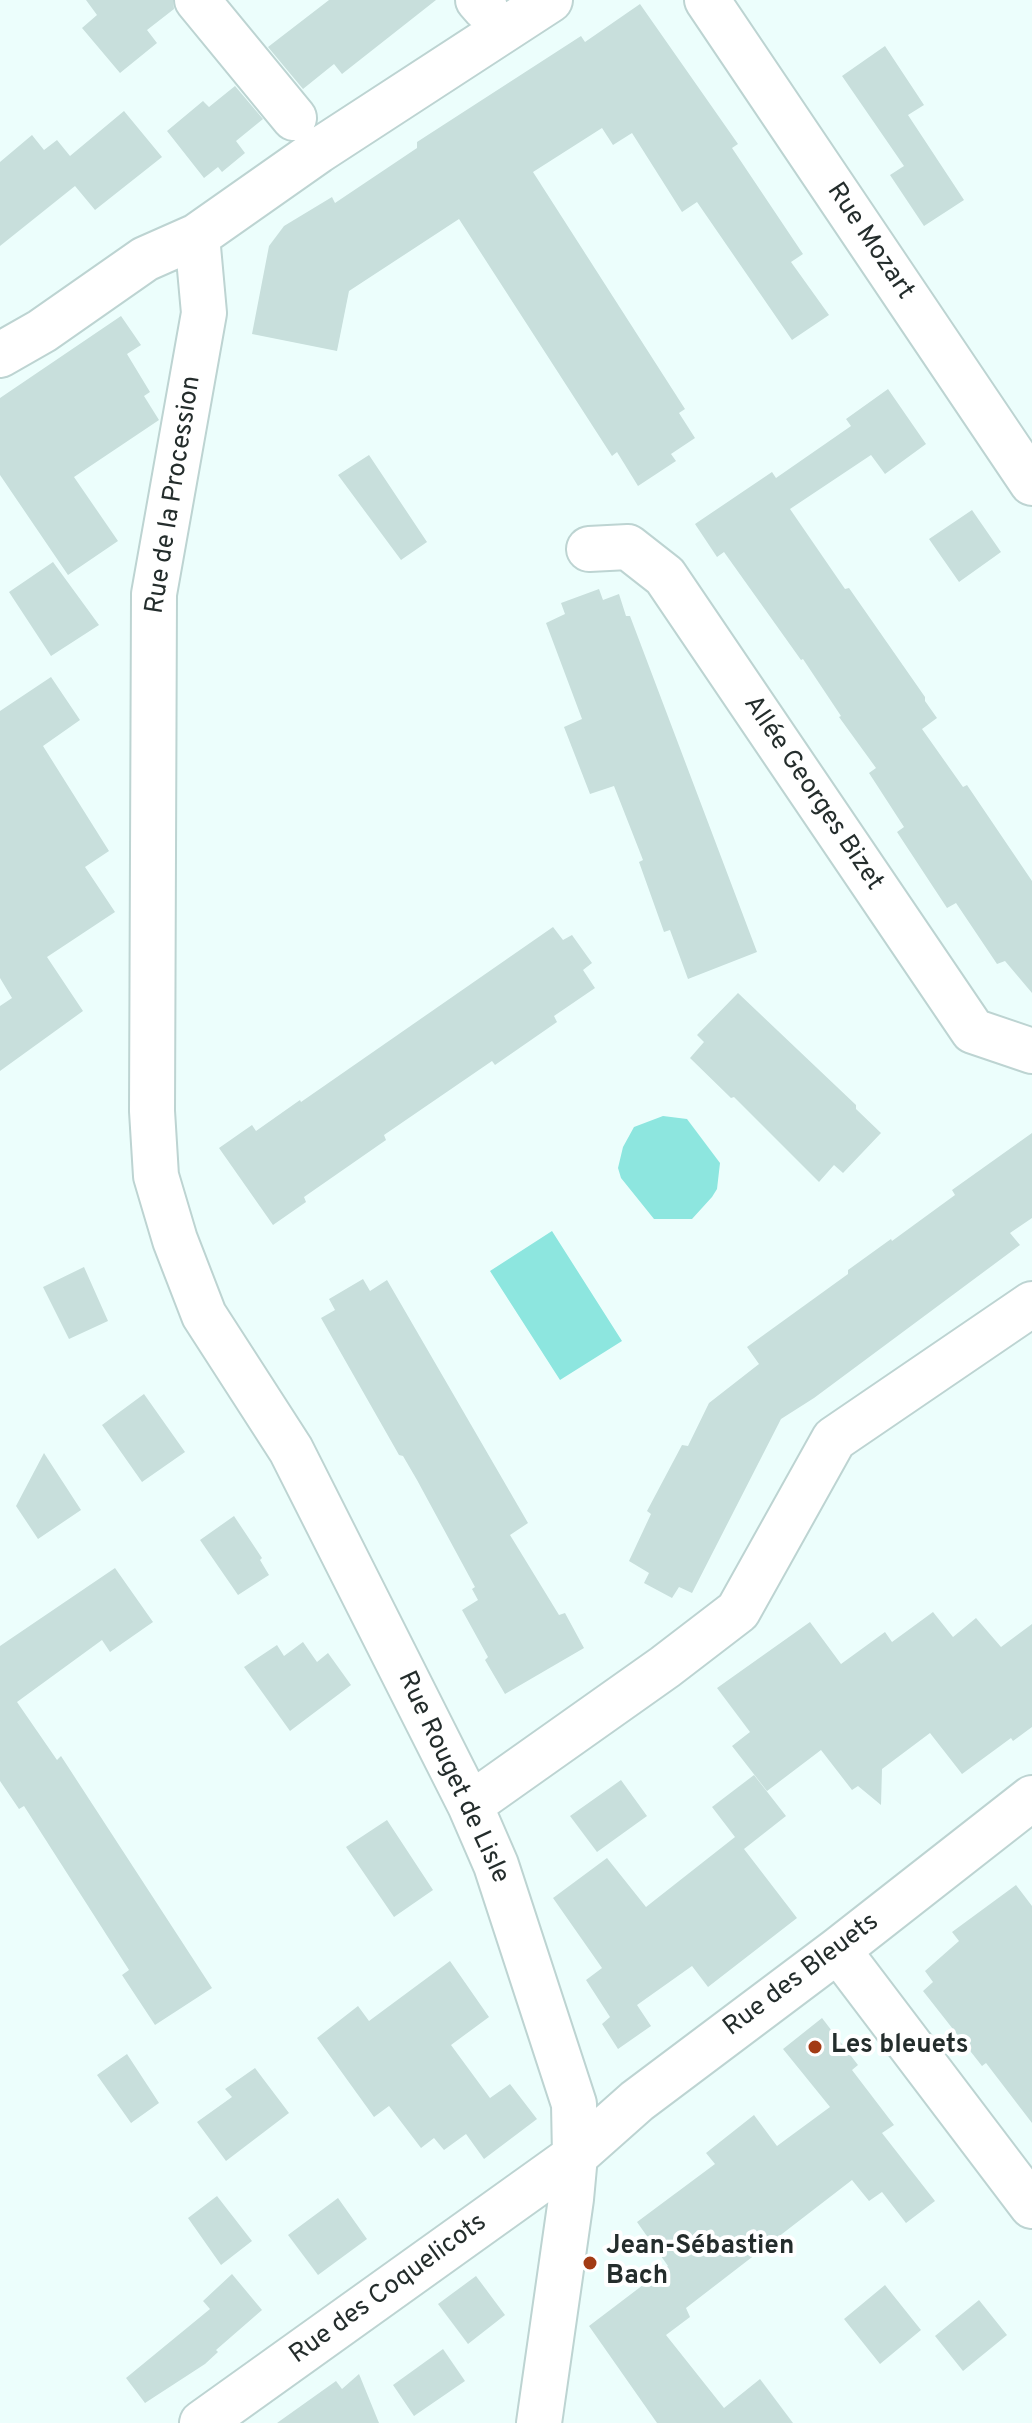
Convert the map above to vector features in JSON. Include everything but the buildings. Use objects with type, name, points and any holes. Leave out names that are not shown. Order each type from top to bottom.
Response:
[{"type":"street","points":[[197,0],[306,135]]},
{"type":"street","points":[[0,355],[42,331],[145,259],[197,236],[306,135],[489,13],[550,0]]},
{"type":"street","name":"Rue Mozart","points":[[707,0],[1032,483]]},
{"type":"street","name":"Rue de la Procession","points":[[197,236],[204,313],[154,594],[152,1111],[156,1176],[175,1240],[204,1315]]},
{"type":"street","name":"Allée Georges Bizet","points":[[589,549],[628,547],[665,576],[973,1031],[1032,1051]]},
{"type":"street","points":[[470,1805],[665,1667],[738,1611],[834,1439],[1032,1304]]},
{"type":"street","name":"Rue Rouget de Lisle","points":[[204,1315],[291,1450],[470,1805],[496,1865],[574,2104],[575,2156],[539,2423]]},
{"type":"street","name":"Rue des Bleuets","points":[[575,2156],[637,2101],[838,1950],[1032,1798]]},
{"type":"street","points":[[838,1950],[1032,2206]]},
{"type":"street","name":"Rue des Coquelicots","points":[[202,2423],[575,2156]]},
{"type":"shaded area","points":[[663,1116],[687,1119],[720,1163],[717,1189],[692,1219],[654,1219],[621,1178],[618,1168],[623,1147],[634,1127]]},
{"type":"shaded area","points":[[552,1231],[622,1341],[560,1380],[490,1271]]},
{"type":"place","name":"Les bleuets","points":[[815,2047]]},
{"type":"place","name":"Jean-Sébastien Bach","points":[[590,2263]]}]
